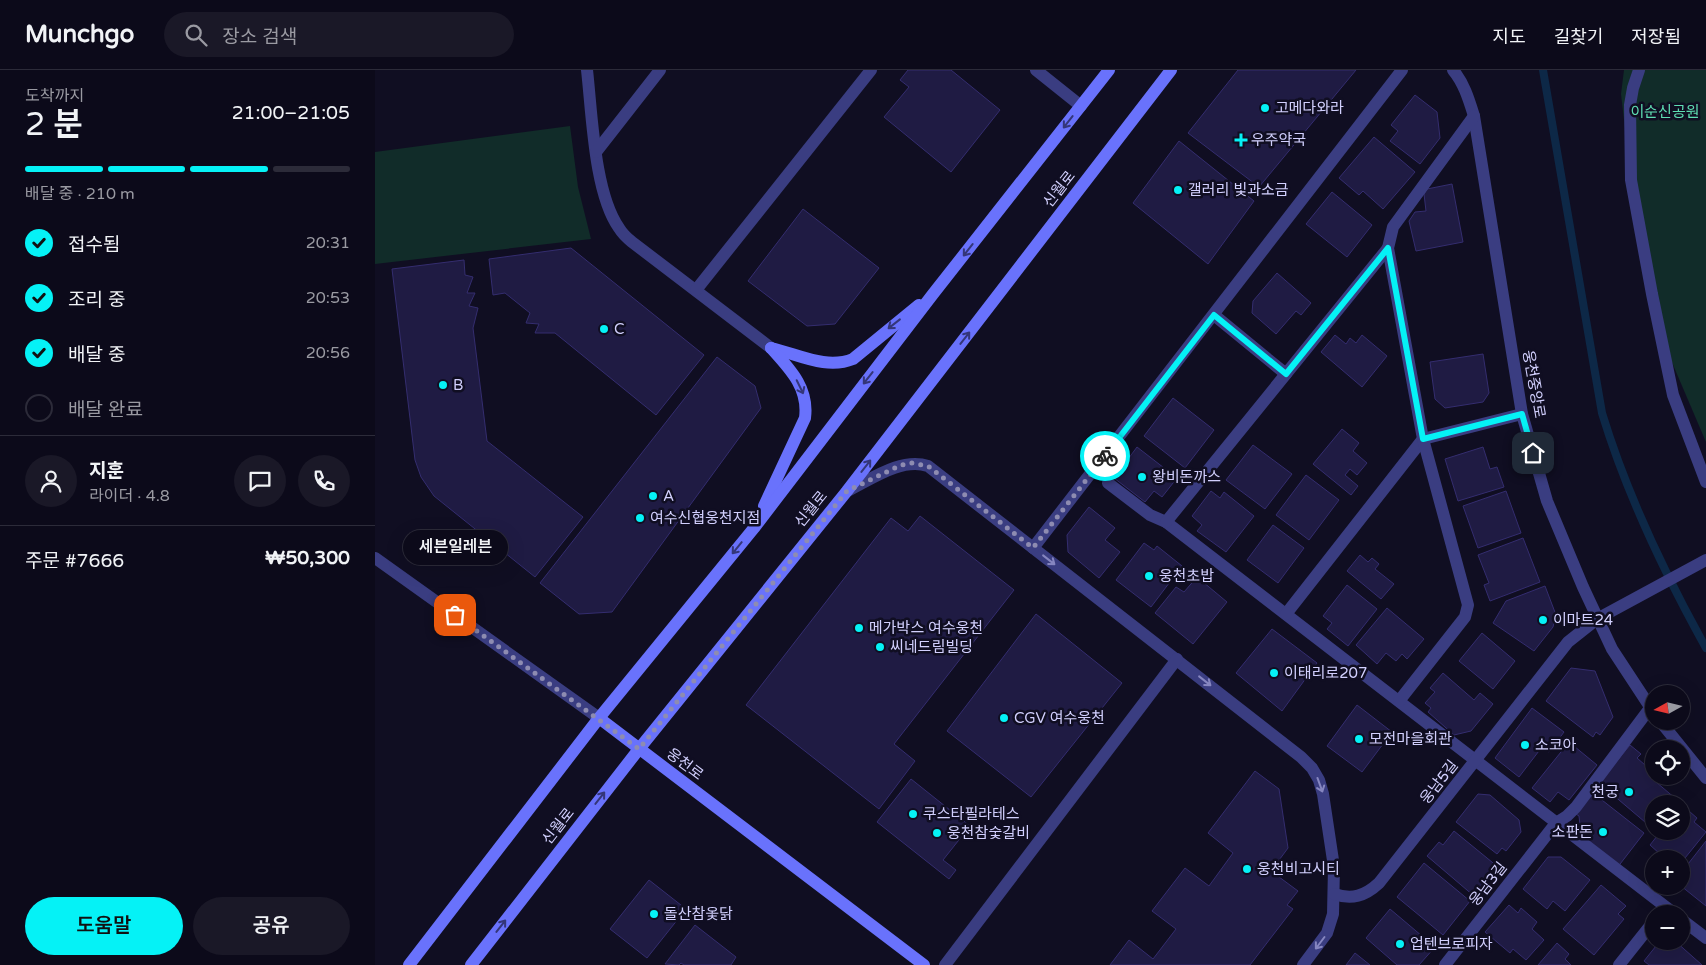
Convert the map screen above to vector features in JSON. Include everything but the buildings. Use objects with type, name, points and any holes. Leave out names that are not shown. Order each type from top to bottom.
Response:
[{"type":"street","points":[[587,70],[601,182],[609,210],[618,228],[632,242],[771,348],[795,378],[803,394],[806,406],[805,418],[754,528]]},
{"type":"street","points":[[596,152],[660,70]]},
{"type":"street","points":[[696,290],[871,70]]},
{"type":"street","points":[[1036,70],[1081,106]]},
{"type":"street","points":[[409,965],[599,718],[754,528],[933,294],[1109,70]]},
{"type":"street","name":"신월로","points":[[471,965],[639,749],[847,491],[1171,70]]},
{"type":"street","points":[[1033,548],[1402,70]]},
{"type":"street","name":"웅천중앙로","points":[[1453,70],[1467,94],[1474,116],[1522,414],[1547,501],[1597,619],[1612,649],[1645,699]]},
{"type":"street","points":[[1639,70],[1630,105],[1631,180],[1673,395],[1706,482]]},
{"type":"street","points":[[1399,701],[1463,619],[1468,608],[1467,595],[1423,439],[1388,248],[1393,227],[1474,116]]},
{"type":"street","points":[[1166,522],[1388,248]]},
{"type":"street","points":[[771,348],[823,363],[844,362],[853,359],[933,294]]},
{"type":"street","points":[[1214,315],[1286,374]]},
{"type":"street","points":[[1286,614],[1423,439],[1522,414]]},
{"type":"street","points":[[847,491],[901,465],[920,463],[928,466],[1291,747],[1312,768],[1319,780],[1330,831],[1334,867],[1334,894],[1333,914],[1327,933],[1303,965]]},
{"type":"street","points":[[1107,483],[1150,515],[1166,522],[1556,823],[1658,905]]},
{"type":"street","name":"웅천로","points":[[375,558],[599,718],[924,965]]},
{"type":"street","name":"웅남5길","points":[[1334,894],[1349,897],[1360,896],[1371,891],[1379,883],[1568,642],[1597,619],[1706,560]]},
{"type":"street","points":[[945,965],[1177,659]]},
{"type":"street","name":"웅남3길","points":[[1445,965],[1556,823],[1576,807],[1645,719]]},
{"type":"street","points":[[1667,730],[1706,778]]},
{"type":"street","points":[[1690,926],[1706,938]]},
{"type":"street","points":[[1619,965],[1645,932]]},
{"type":"green space","name":"이순신공원","points":[[1624,70],[1706,70],[1706,442],[1665,346],[1631,180],[1621,94]]},
{"type":"green space","points":[[570,126],[578,187],[591,239],[375,264],[375,152]]},
{"type":"waterway","points":[[1543,70],[1602,413],[1623,473],[1648,533],[1676,592],[1706,648]]},
{"type":"way so far","points":[[455,615],[599,718],[639,749],[847,491],[893,468],[920,463],[928,466],[1033,548],[1105,456]]},
{"type":"place","name":"고메다와라","points":[[1265,108]]},
{"type":"place","name":"우주약국","points":[[1241,140]]},
{"type":"place","name":"갤러리 빛과소금","points":[[1178,190]]},
{"type":"place","name":"C","points":[[604,329]]},
{"type":"place","name":"B","points":[[443,385]]},
{"type":"place","name":"왕비돈까스","points":[[1142,477]]},
{"type":"place","name":"A","points":[[653,496]]},
{"type":"place","name":"여수신협웅천지점","points":[[640,518]]},
{"type":"place","name":"웅천초밥","points":[[1149,576]]},
{"type":"place","name":"세븐일레븐","points":[[455,615]]},
{"type":"place","name":"이마트24","points":[[1543,620]]},
{"type":"place","name":"메가박스 여수웅천","points":[[859,628]]},
{"type":"place","name":"씨네드림빌딩","points":[[880,647]]},
{"type":"place","name":"이태리로207","points":[[1274,673]]},
{"type":"place","name":"CGV 여수웅천","points":[[1004,718]]},
{"type":"place","name":"모전마을회관","points":[[1359,739]]},
{"type":"place","name":"소코아","points":[[1525,745]]},
{"type":"place","name":"천궁","points":[[1629,792]]},
{"type":"place","name":"쿠스타필라테스","points":[[913,814]]},
{"type":"place","name":"소판돈","points":[[1603,832]]},
{"type":"place","name":"웅천참숯갈비","points":[[937,833]]},
{"type":"place","name":"웅천비고시티","points":[[1247,869]]},
{"type":"place","name":"돌산참옻닭","points":[[654,914]]},
{"type":"place","name":"업텐브로피자","points":[[1400,944]]},
{"type":"route","points":[[1105,456],[1214,315],[1286,374],[1388,248],[1423,439],[1522,414],[1533,453]]}]
